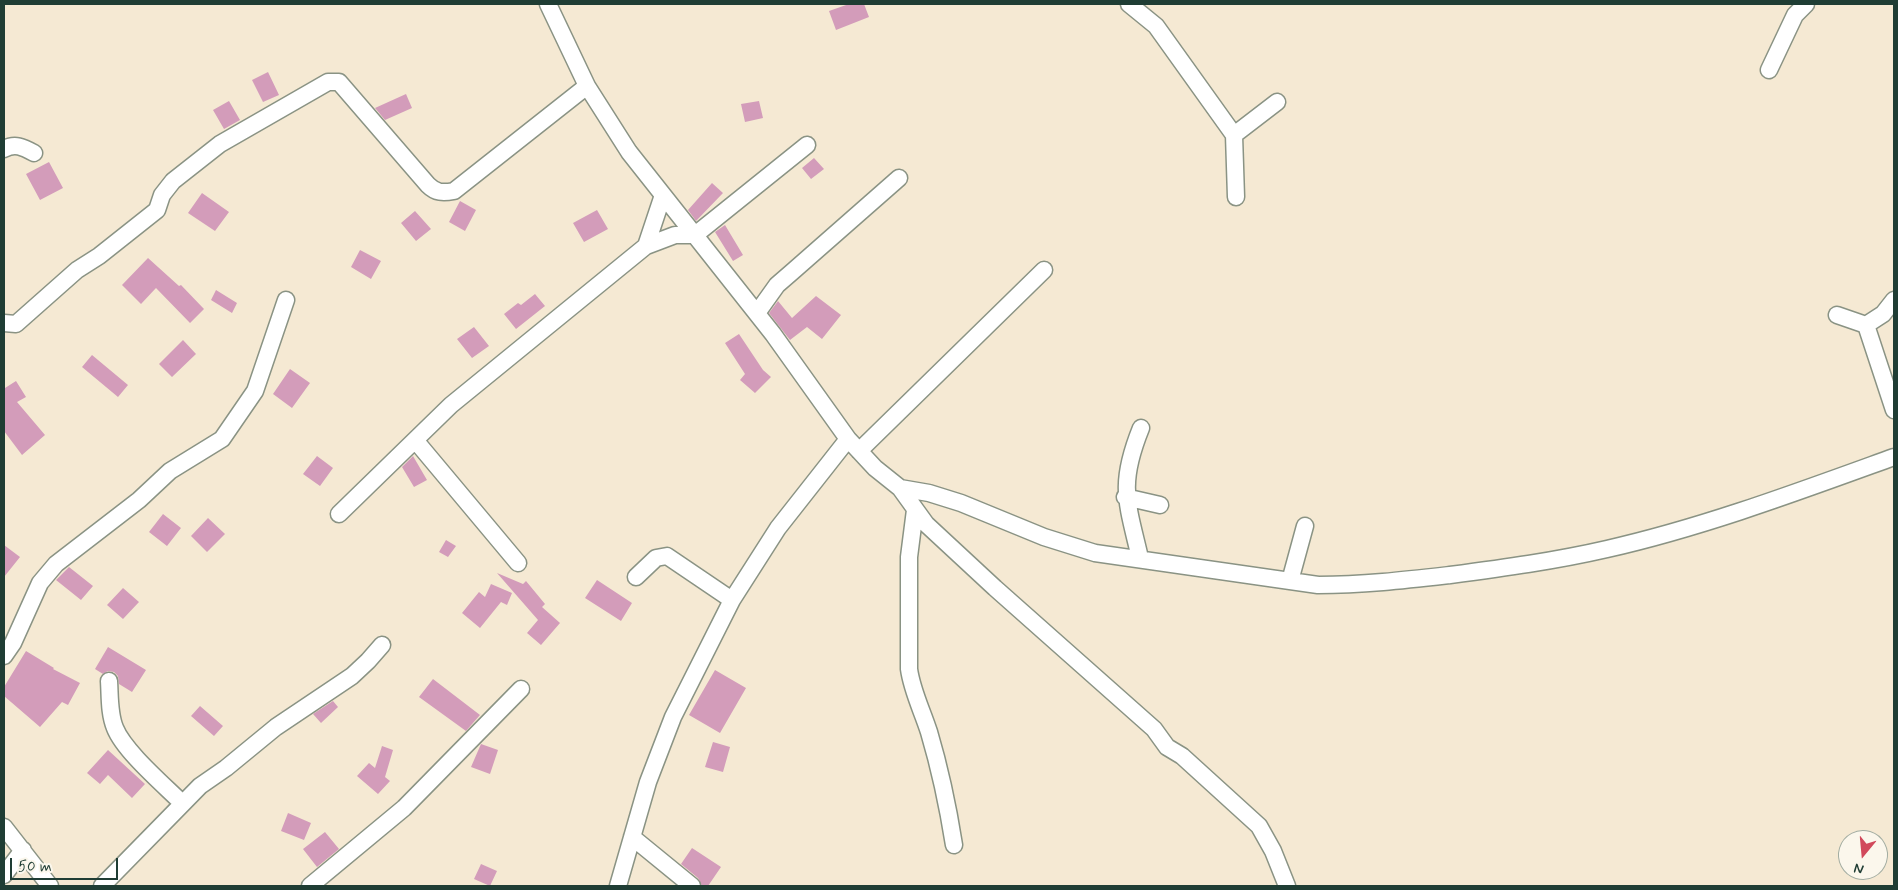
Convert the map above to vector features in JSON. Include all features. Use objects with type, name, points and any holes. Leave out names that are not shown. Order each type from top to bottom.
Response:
[{"type":"street","points":[[548,4],[587,86],[629,152],[757,313],[848,439],[875,468],[900,488],[915,510],[995,588],[1154,729],[1167,747],[1182,756],[1249,816],[1267,837],[1287,886]]},
{"type":"street","points":[[1129,4],[1156,26],[1234,135],[1236,197]]},
{"type":"street","points":[[1769,70],[1795,14],[1806,4]]},
{"type":"street","points":[[4,323],[16,324],[76,270],[99,256],[157,210],[166,188],[220,144],[328,82],[339,82],[428,185],[434,191],[443,192],[454,191],[587,86]]},
{"type":"street","points":[[1234,135],[1277,102]]},
{"type":"street","points":[[339,514],[450,405],[646,246],[674,235],[695,235],[807,144]]},
{"type":"street","points":[[4,149],[10,146],[21,146],[34,153]]},
{"type":"street","points":[[757,313],[777,285],[899,178]]},
{"type":"street","points":[[646,246],[663,195]]},
{"type":"street","points":[[859,451],[1044,270]]},
{"type":"street","points":[[4,656],[13,643],[40,583],[56,564],[139,500],[170,471],[222,439],[255,391],[286,300]]},
{"type":"street","points":[[1866,325],[1882,314],[1894,300]]},
{"type":"street","points":[[1837,314],[1866,325]]},
{"type":"street","points":[[1866,325],[1894,410]]},
{"type":"street","points":[[1140,558],[1125,497],[1129,461],[1141,428]]},
{"type":"street","points":[[618,886],[648,782],[673,717],[732,600],[778,528],[848,439]]},
{"type":"street","points":[[415,440],[518,563]]},
{"type":"street","points":[[900,488],[929,493],[961,503],[1044,538],[1095,553],[1290,581],[1347,585],[1410,580],[1530,565],[1598,551],[1685,528],[1894,457]]},
{"type":"street","points":[[1125,497],[1160,504]]},
{"type":"street","points":[[915,510],[909,557],[909,669],[911,687],[928,729],[946,795],[954,845]]},
{"type":"street","points":[[1290,581],[1305,526]]},
{"type":"street","points":[[636,577],[656,558],[667,556],[732,600]]},
{"type":"street","points":[[102,886],[200,786],[226,768],[276,727],[352,676],[368,662],[382,645]]},
{"type":"street","points":[[109,681],[114,728],[123,742],[182,803]]},
{"type":"street","points":[[310,886],[404,808],[521,689]]},
{"type":"street","points":[[4,828],[50,886]]},
{"type":"street","points":[[632,837],[692,886]]},
{"type":"street","points":[[4,875],[23,850]]},
{"type":"building","points":[[849,4],[864,4],[869,17],[836,30],[829,11]]},
{"type":"building","points":[[268,72],[279,95],[263,102],[252,80]]},
{"type":"building","points":[[406,94],[412,108],[385,120],[375,108]]},
{"type":"building","points":[[229,101],[240,120],[224,129],[213,110]]},
{"type":"building","points":[[759,101],[763,118],[745,122],[741,104]]},
{"type":"building","points":[[814,158],[824,169],[811,179],[802,168]]},
{"type":"building","points":[[49,162],[63,188],[40,200],[26,174]]},
{"type":"building","points":[[712,183],[723,193],[696,221],[688,210]]},
{"type":"building","points":[[202,193],[229,212],[215,231],[188,213]]},
{"type":"building","points":[[460,201],[476,210],[465,231],[449,222]]},
{"type":"building","points":[[597,210],[608,229],[584,242],[573,223]]},
{"type":"building","points":[[415,211],[431,229],[416,241],[401,223]]},
{"type":"building","points":[[725,225],[743,255],[733,261],[715,232]]},
{"type":"building","points":[[360,250],[381,261],[371,279],[351,267]]},
{"type":"building","points":[[148,258],[179,286],[181,285],[204,309],[190,323],[156,288],[141,304],[122,285]]},
{"type":"building","points":[[216,290],[237,303],[232,313],[211,300]]},
{"type":"building","points":[[535,294],[545,306],[516,329],[504,314],[518,303],[521,305]]},
{"type":"building","points":[[816,296],[841,315],[822,339],[807,327],[790,340],[769,313],[778,301],[792,318]]},
{"type":"building","points":[[474,327],[489,346],[472,358],[457,339]]},
{"type":"building","points":[[739,334],[763,370],[771,377],[755,393],[740,380],[745,374],[725,343]]},
{"type":"building","points":[[183,340],[196,354],[172,377],[159,364]]},
{"type":"building","points":[[92,355],[128,385],[118,397],[82,367]]},
{"type":"building","points":[[290,369],[310,383],[292,408],[273,394]]},
{"type":"building","points":[[16,381],[26,397],[17,402],[45,435],[22,455],[4,431],[4,387]]},
{"type":"building","points":[[317,456],[333,468],[320,486],[303,474]]},
{"type":"building","points":[[413,456],[427,480],[414,487],[402,467]]},
{"type":"building","points":[[163,514],[181,528],[167,546],[149,532]]},
{"type":"building","points":[[208,518],[225,534],[207,552],[191,536]]},
{"type":"building","points":[[446,540],[456,546],[448,557],[439,552]]},
{"type":"building","points":[[4,545],[20,557],[4,577]]},
{"type":"building","points":[[69,567],[93,586],[81,600],[56,580]]},
{"type":"building","points":[[497,573],[523,584],[526,581],[545,604],[542,607],[560,623],[541,645],[527,633],[538,620]]},
{"type":"building","points":[[597,580],[632,603],[621,621],[585,598]]},
{"type":"building","points":[[491,584],[512,593],[507,605],[501,602],[480,628],[462,613],[479,592],[485,597]]},
{"type":"building","points":[[123,588],[139,602],[123,619],[107,605]]},
{"type":"building","points":[[108,647],[146,670],[132,692],[119,684],[118,676],[114,672],[108,671],[103,674],[95,669]]},
{"type":"building","points":[[26,651],[53,669],[80,683],[68,705],[62,702],[40,727],[4,696],[4,687]]},
{"type":"building","points":[[715,670],[746,688],[720,733],[689,715]]},
{"type":"building","points":[[433,679],[480,715],[466,731],[419,697]]},
{"type":"building","points":[[333,701],[338,707],[321,723],[313,714]]},
{"type":"building","points":[[200,706],[223,726],[214,736],[191,716]]},
{"type":"building","points":[[713,742],[730,747],[723,772],[705,767]]},
{"type":"building","points":[[481,744],[498,750],[490,774],[471,767]]},
{"type":"building","points":[[382,746],[393,750],[385,777],[390,781],[378,794],[357,776],[369,763],[375,768]]},
{"type":"building","points":[[108,750],[145,784],[132,798],[108,775],[100,784],[87,773]]},
{"type":"building","points":[[288,813],[311,823],[304,840],[281,831]]},
{"type":"building","points":[[325,832],[339,849],[317,867],[303,849]]},
{"type":"building","points":[[692,848],[721,867],[708,886],[702,886],[698,878],[681,864]]},
{"type":"building","points":[[481,864],[497,871],[490,886],[474,879]]}]
